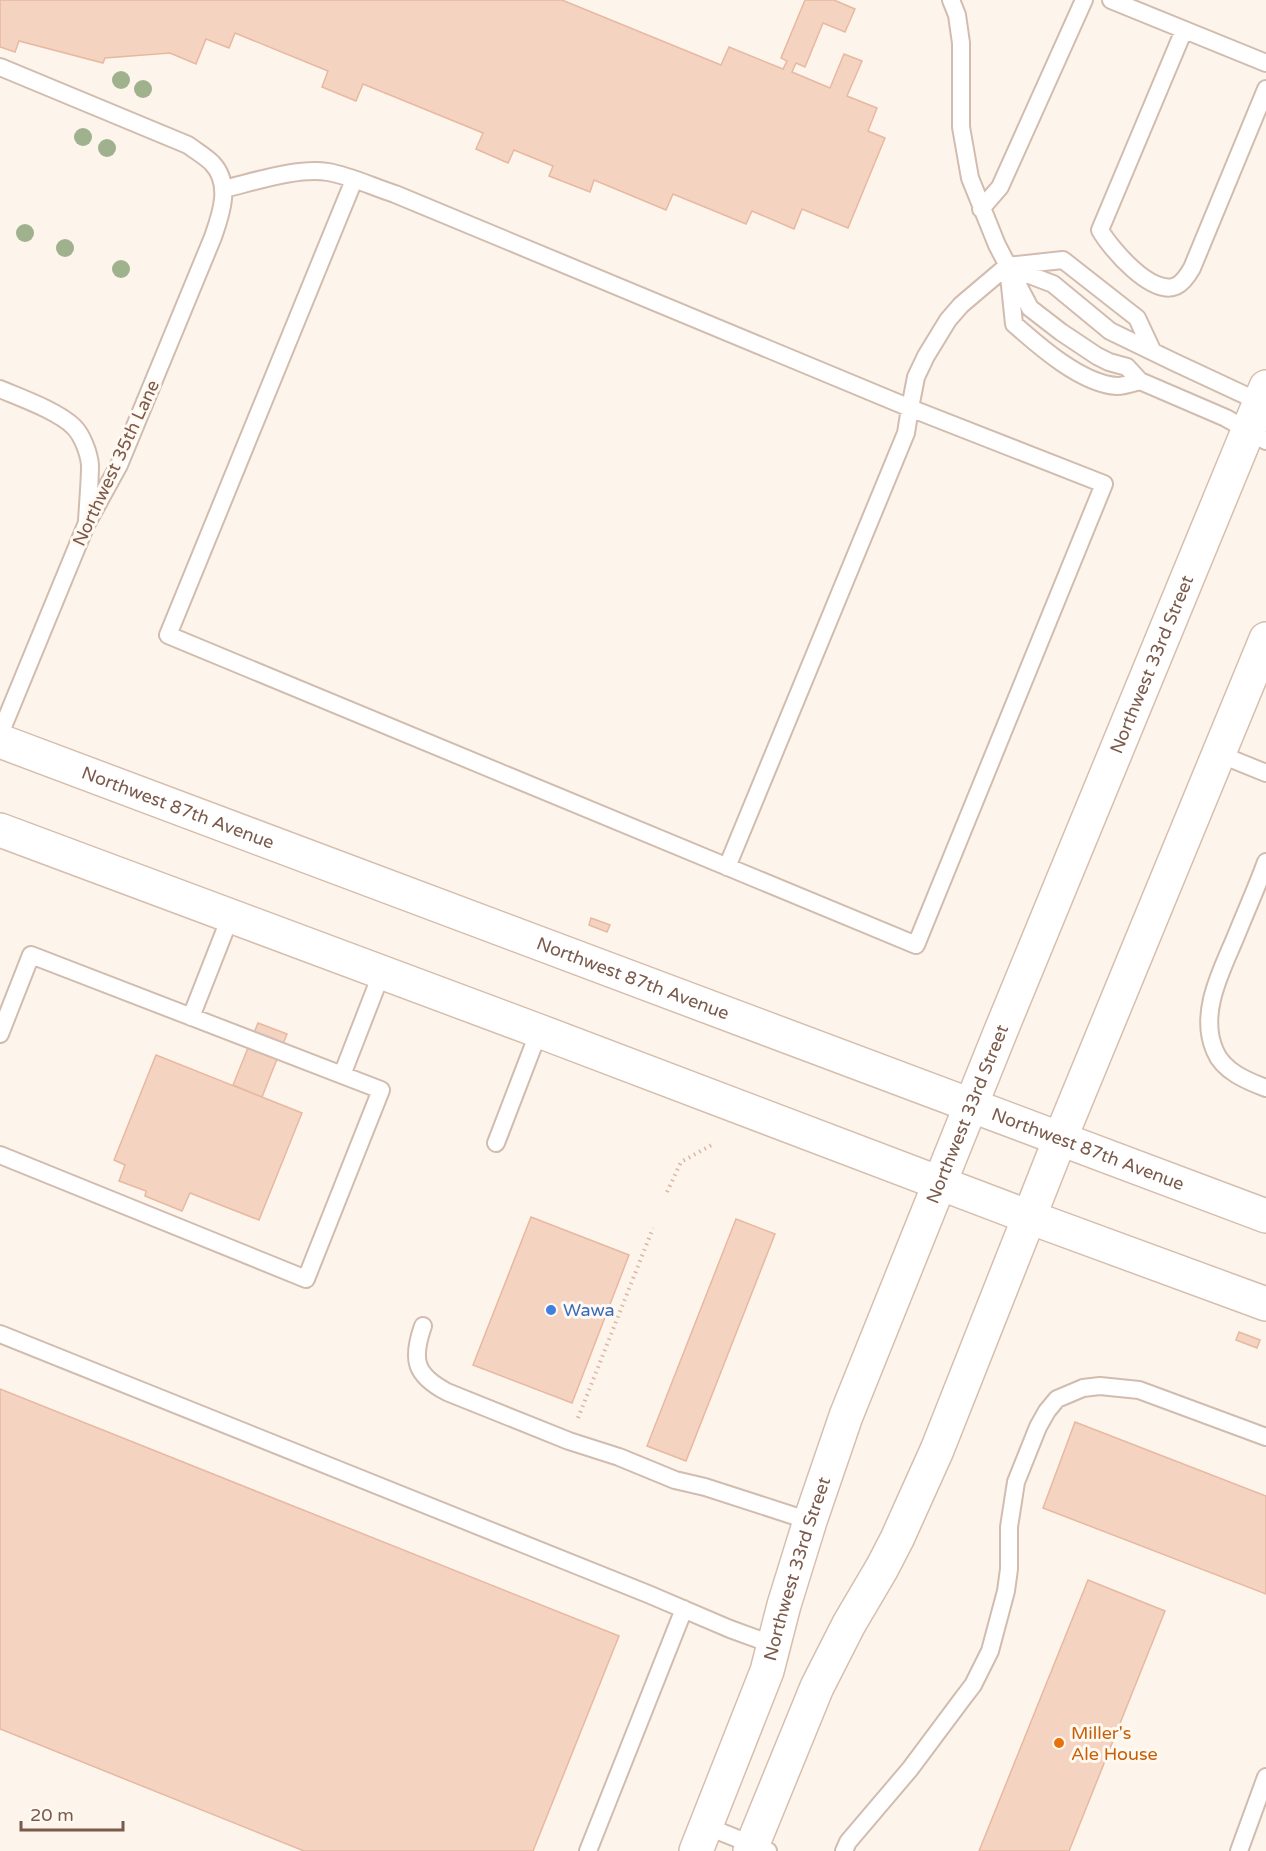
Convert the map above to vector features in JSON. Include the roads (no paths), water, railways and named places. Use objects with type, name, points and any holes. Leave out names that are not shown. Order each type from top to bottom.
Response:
[{"type":"street","name":"Northwest 33rd Street","points":[[701,1838],[757,1698],[810,1521],[843,1424],[939,1183],[1261,413]]},
{"type":"street","points":[[757,1849],[817,1687],[849,1624],[892,1549],[937,1450],[1060,1139],[1266,639]]},
{"type":"street","name":"Northwest 87th Avenue","points":[[0,741],[1266,1216]]},
{"type":"street","points":[[0,830],[1266,1304]]},
{"type":"lane","points":[[981,209],[1000,187],[1084,0]]},
{"type":"lane","points":[[1111,0],[1266,63]]},
{"type":"lane","points":[[954,1],[961,43],[962,141],[970,178],[981,209],[1007,266],[1030,308],[1097,356],[1127,367],[1140,381],[1212,411],[1261,413]]},
{"type":"lane","points":[[1184,30],[1100,230],[1116,253],[1154,283],[1170,287],[1177,286],[1192,268],[1266,89]]},
{"type":"lane","points":[[0,67],[179,140],[204,156],[217,171],[223,189],[308,171],[330,173],[354,180],[394,194],[910,408],[1104,484],[916,945],[168,635],[354,180]]},
{"type":"lane","name":"Northwest 35th Lane","points":[[0,734],[86,525],[119,465],[208,248],[221,213],[223,189]]},
{"type":"lane","points":[[728,867],[906,433],[916,377],[948,320],[961,305],[1007,266],[1063,260],[1137,318],[1152,350]]},
{"type":"lane","points":[[1007,266],[1053,284],[1110,331],[1152,350],[1261,413]]},
{"type":"lane","points":[[1007,266],[1014,324],[1022,331],[1081,374],[1111,385],[1121,386],[1140,381]]},
{"type":"lane","points":[[0,389],[32,402],[75,427],[90,463],[86,525]]},
{"type":"lane","points":[[1219,754],[1266,774]]},
{"type":"lane","points":[[1264,873],[1215,988],[1209,1023],[1215,1052],[1222,1062],[1244,1079],[1266,1088]]},
{"type":"lane","points":[[191,1017],[231,915]]},
{"type":"lane","points":[[0,1034],[31,955],[381,1090],[306,1279],[0,1155]]},
{"type":"lane","points":[[342,1075],[382,972]]},
{"type":"lane","points":[[496,1143],[539,1031]]},
{"type":"lane","points":[[423,1326],[418,1339],[417,1365],[423,1375],[434,1385],[447,1392],[675,1480],[705,1487],[810,1521]]},
{"type":"lane","points":[[0,1334],[774,1645]]},
{"type":"lane","points":[[844,1851],[848,1842],[910,1769],[973,1685],[990,1651],[1006,1591],[1009,1527],[1016,1482],[1038,1427],[1057,1399],[1083,1388],[1100,1386],[1139,1390],[1266,1437]]},
{"type":"lane","points":[[588,1851],[684,1609]]},
{"type":"lane","points":[[1239,1851],[1266,1777]]},
{"type":"lane","points":[[701,1838],[757,1849]]},
{"type":"place","name":"Wawa","points":[[551,1310]]},
{"type":"place","name":"Miller's Ale House","points":[[1059,1743]]}]
